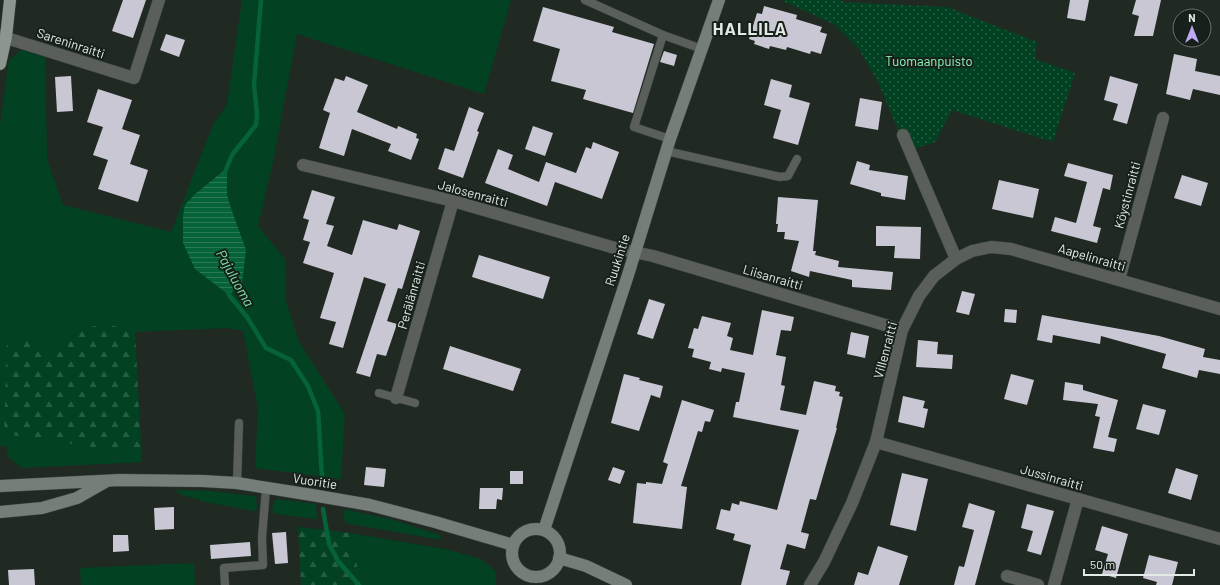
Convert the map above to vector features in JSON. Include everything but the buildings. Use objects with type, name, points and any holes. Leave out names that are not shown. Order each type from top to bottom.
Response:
[{"type":"main road","points":[[0,64],[3,36],[10,0]]},
{"type":"street","name":"Sareninraitti","points":[[3,36],[134,78],[159,0]]},
{"type":"street","name":"Ruukintie","points":[[544,530],[666,151],[719,0]]},
{"type":"street","name":"Köystinraitti","points":[[1119,280],[1163,118]]},
{"type":"street","points":[[903,136],[956,259]]},
{"type":"street","name":"Jalosenraitti","points":[[304,165],[453,201],[634,252]]},
{"type":"street","name":"Perälänraitti","points":[[396,398],[453,201]]},
{"type":"street","name":"Aapelinraitti","points":[[956,259],[972,251],[991,247],[1011,249],[1220,309]]},
{"type":"street","name":"Liisanraitti","points":[[634,252],[653,256],[902,330]]},
{"type":"street","name":"Villenraitti","points":[[810,585],[824,562],[852,503],[876,442],[902,330],[919,296],[930,281],[934,276],[956,259]]},
{"type":"street","name":"Jussinraitti","points":[[876,442],[1220,539]]},
{"type":"street","name":"Vuoritie","points":[[0,486],[120,480],[238,483],[370,505],[436,522],[513,545]]},
{"type":"street","name":"Vuoritie","points":[[0,512],[42,508],[77,498],[106,481]]},
{"type":"street","points":[[1054,585],[1078,499]]},
{"type":"street","points":[[529,530],[544,530],[550,533],[558,544],[559,558],[551,572],[544,576],[527,580],[516,567],[513,560],[513,545],[516,538],[522,533],[529,530]]},
{"type":"street","points":[[559,558],[586,566],[626,585]]},
{"type":"street","points":[[1007,576],[1038,585]]},
{"type":"lane","points":[[585,0],[663,35],[702,49]]},
{"type":"lane","points":[[663,35],[634,127],[670,139]]},
{"type":"lane","points":[[666,151],[780,176],[788,176],[797,159]]},
{"type":"lane","points":[[379,393],[415,403]]},
{"type":"lane","points":[[238,483],[240,423]]},
{"type":"lane","points":[[225,585],[224,568],[264,565],[262,538],[266,488]]},
{"type":"green space","points":[[242,0],[511,0],[484,94],[297,34],[273,162],[258,226],[285,259],[286,301],[299,342],[345,414],[341,479],[255,468],[258,409],[243,331],[228,328],[135,332],[142,462],[22,468],[9,458],[6,446],[0,446],[0,125],[9,60],[21,50],[45,57],[47,159],[63,205],[171,232],[213,125],[227,104]],"holes":[[[226,168],[227,194],[231,208],[195,194]]]},
{"type":"green space","name":"Tuomaanpuisto","points":[[781,0],[840,0],[844,2],[947,7],[1037,42],[1035,59],[1075,73],[1053,142],[952,110],[935,142],[907,151],[877,80],[858,48],[835,25]]},
{"type":"green space","points":[[107,324],[135,332],[141,454],[4,434],[7,341],[24,337],[55,354],[84,328]]},
{"type":"green space","points":[[176,490],[212,491],[253,496],[256,498],[257,509],[254,511],[206,502],[179,494]]},
{"type":"green space","points":[[277,499],[316,504],[317,519],[273,513],[273,505]]},
{"type":"green space","points":[[343,509],[394,520],[440,535],[441,540],[345,523]]},
{"type":"green space","points":[[298,527],[350,533],[358,570],[372,585],[301,585]]},
{"type":"green space","points":[[350,533],[445,549],[481,559],[495,571],[496,585],[372,585],[358,570]]},
{"type":"green space","points":[[194,563],[195,585],[81,585],[80,568]]},
{"type":"water","points":[[227,168],[227,194],[246,250],[242,282],[229,295],[195,269],[183,243],[183,216],[185,205],[195,194]]},
{"type":"waterway","name":"Pajuluoma","points":[[225,172],[232,155],[256,125],[257,114],[254,85],[261,0]]},
{"type":"waterway","name":"Pajuluoma","points":[[227,290],[229,295],[247,317],[266,348],[291,360],[308,386],[318,411],[322,477]]},
{"type":"waterway","name":"Pajuluoma","points":[[323,509],[329,544],[338,561],[359,585]]},
{"type":"district","name":"HALLILA","points":[[750,29]]}]
